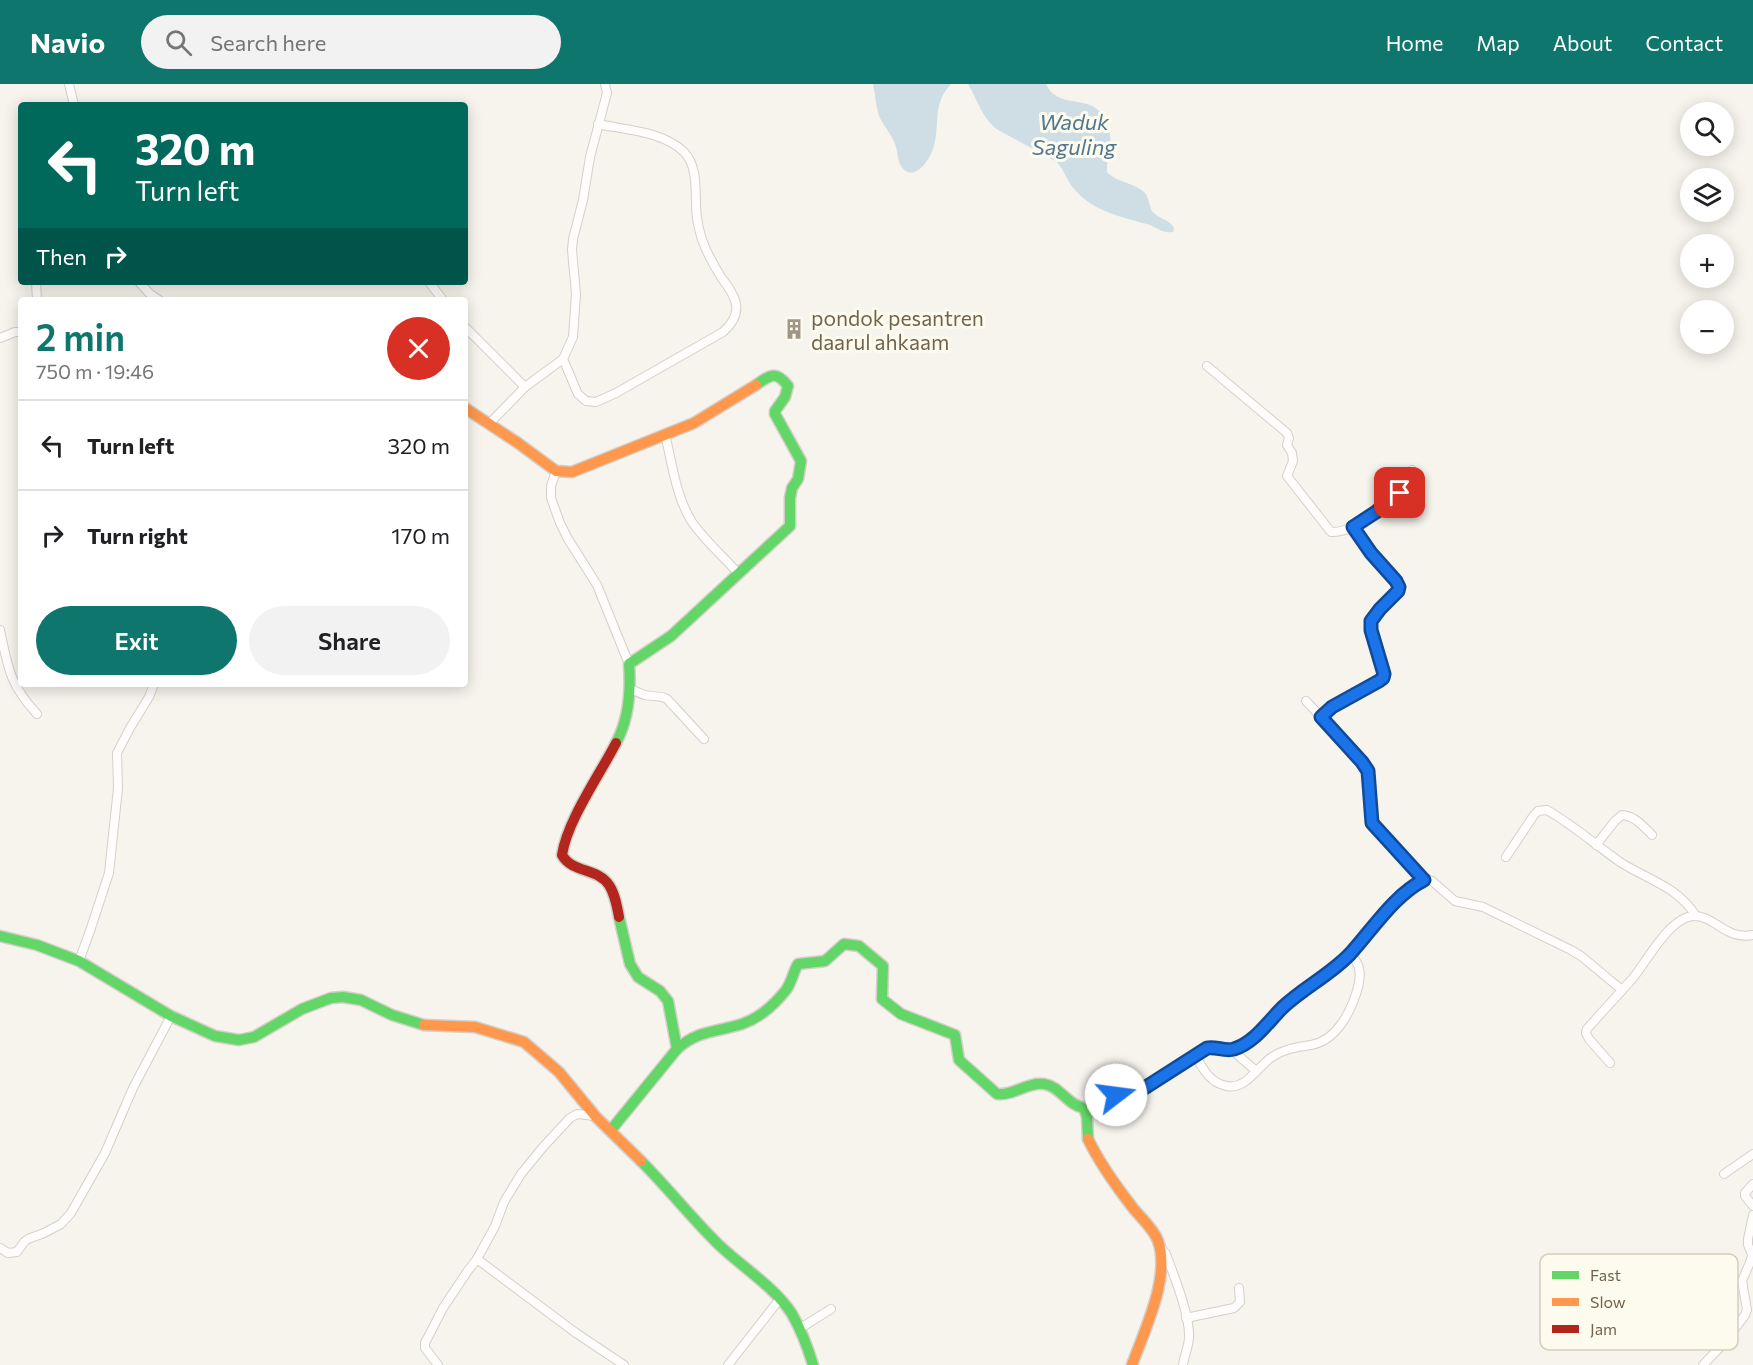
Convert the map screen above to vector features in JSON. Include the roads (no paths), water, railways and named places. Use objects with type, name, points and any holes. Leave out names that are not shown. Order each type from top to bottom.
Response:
[{"type":"street","points":[[69,84],[73,102]]},
{"type":"street","points":[[489,424],[525,387],[563,359],[573,337],[576,294],[573,239],[583,200],[590,157],[607,93],[605,84]]},
{"type":"street","points":[[563,359],[578,394],[586,401],[596,402],[723,332],[729,327],[737,310],[734,296],[709,256],[702,239],[697,218],[692,166],[686,154],[669,141],[598,124]]},
{"type":"street","points":[[142,285],[154,297]]},
{"type":"street","points":[[431,285],[441,297]]},
{"type":"street","points":[[468,330],[525,387]]},
{"type":"street","points":[[0,338],[18,332]]},
{"type":"street","points":[[1207,366],[1287,433],[1289,436],[1287,445],[1292,453],[1293,461],[1287,476],[1328,529],[1334,532],[1353,527],[1376,512],[1412,485],[1414,481],[1412,470]]},
{"type":"street","points":[[468,410],[556,471],[572,472],[694,423],[714,413],[769,376],[777,376],[785,381],[788,386],[787,392],[775,414],[801,461],[798,479],[792,488],[790,498],[791,521],[788,530],[671,636],[629,664]]},
{"type":"street","points":[[665,434],[684,505],[693,523],[739,574]]},
{"type":"street","points":[[556,471],[551,486],[551,498],[568,539],[597,585],[629,664],[630,690],[621,733],[579,811],[562,853],[569,863],[599,875],[610,885],[630,964],[638,977],[660,991],[668,1000],[677,1049]]},
{"type":"street","points":[[1321,717],[1332,707],[1383,678],[1384,674],[1371,630],[1371,621],[1399,590],[1396,581],[1371,553],[1353,527]]},
{"type":"street","points":[[0,630],[9,673],[21,695],[37,714]]},
{"type":"street","points":[[79,961],[109,873],[118,788],[117,753],[153,687]]},
{"type":"street","points":[[630,690],[667,699],[704,740]]},
{"type":"street","points":[[1306,701],[1368,771],[1372,823],[1424,880]]},
{"type":"street","points":[[1506,857],[1534,815],[1543,809],[1551,812],[1633,870],[1671,890],[1690,907],[1696,916]]},
{"type":"street","points":[[1596,845],[1622,815],[1639,822],[1652,835]]},
{"type":"street","points":[[611,1130],[677,1049],[689,1038],[751,1020],[782,996],[791,984],[796,965],[825,961],[841,946],[848,944],[859,946],[884,966],[880,990],[882,999],[902,1014],[955,1035],[959,1060],[997,1094],[1004,1095],[1019,1089],[1045,1084],[1080,1108],[1084,1108],[1106,1094],[1123,1095],[1136,1092],[1200,1051],[1211,1047],[1232,1050],[1245,1044],[1292,1000],[1350,954],[1388,910],[1411,889],[1427,879],[1455,901],[1474,904],[1490,910],[1571,950],[1622,990]]},
{"type":"street","points":[[1610,1063],[1589,1040],[1586,1032],[1676,924],[1683,919],[1696,916],[1707,919],[1736,935],[1744,937],[1753,935]]},
{"type":"street","points":[[0,936],[37,945],[79,961],[171,1016],[215,1036],[244,1040],[262,1034],[302,1009],[331,998],[343,998],[361,1000],[392,1015],[425,1025],[475,1027],[524,1042],[559,1072],[596,1117],[666,1186],[716,1242],[767,1286],[791,1313],[807,1346],[813,1365]]},
{"type":"street","points":[[1195,1055],[1207,1075],[1228,1087],[1245,1081],[1272,1057],[1289,1048],[1313,1045],[1322,1041],[1338,1028],[1351,1010],[1360,978],[1360,969],[1350,954]]},
{"type":"street","points":[[0,1248],[9,1253],[17,1252],[28,1239],[66,1220],[105,1153],[133,1088],[171,1016]]},
{"type":"street","points":[[1232,1050],[1256,1071]]},
{"type":"street","points":[[1084,1108],[1088,1118],[1087,1135],[1093,1148],[1111,1179],[1158,1239],[1166,1254],[1180,1295],[1190,1339],[1183,1365]]},
{"type":"street","points":[[438,1365],[425,1348],[425,1343],[443,1308],[477,1259],[495,1226],[504,1202],[521,1174],[570,1118],[577,1114],[596,1117]]},
{"type":"street","points":[[1724,1174],[1753,1154]]},
{"type":"street","points":[[1753,1184],[1746,1190],[1745,1196],[1753,1206]]},
{"type":"street","points":[[1753,1215],[1748,1232],[1748,1245],[1752,1254],[1742,1281],[1747,1310],[1753,1318]]},
{"type":"street","points":[[1132,1365],[1157,1292],[1162,1249]]},
{"type":"street","points":[[477,1259],[576,1333],[624,1365]]},
{"type":"street","points":[[1186,1318],[1236,1306],[1240,1302],[1239,1288]]},
{"type":"street","points":[[728,1365],[779,1300]]},
{"type":"street","points":[[799,1329],[831,1309]]},
{"type":"street","points":[[1738,1324],[1747,1310]]},
{"type":"street","points":[[1703,1365],[1717,1350]]},
{"type":"water","points":[[873,84],[951,84],[941,100],[933,149],[928,159],[915,172],[906,171],[900,164],[892,137],[879,116]]},
{"type":"water","name":"Waduk Saguling","points":[[968,84],[1046,84],[1053,93],[1061,98],[1090,105],[1098,110],[1105,119],[1110,135],[1107,172],[1141,189],[1148,198],[1153,212],[1170,223],[1174,228],[1173,232],[1163,231],[1118,216],[1090,203],[1075,190],[1057,162],[998,130],[984,115]]},
{"type":"place","name":"pondok pesantren daarul ahkaam","points":[[794,329]]}]
